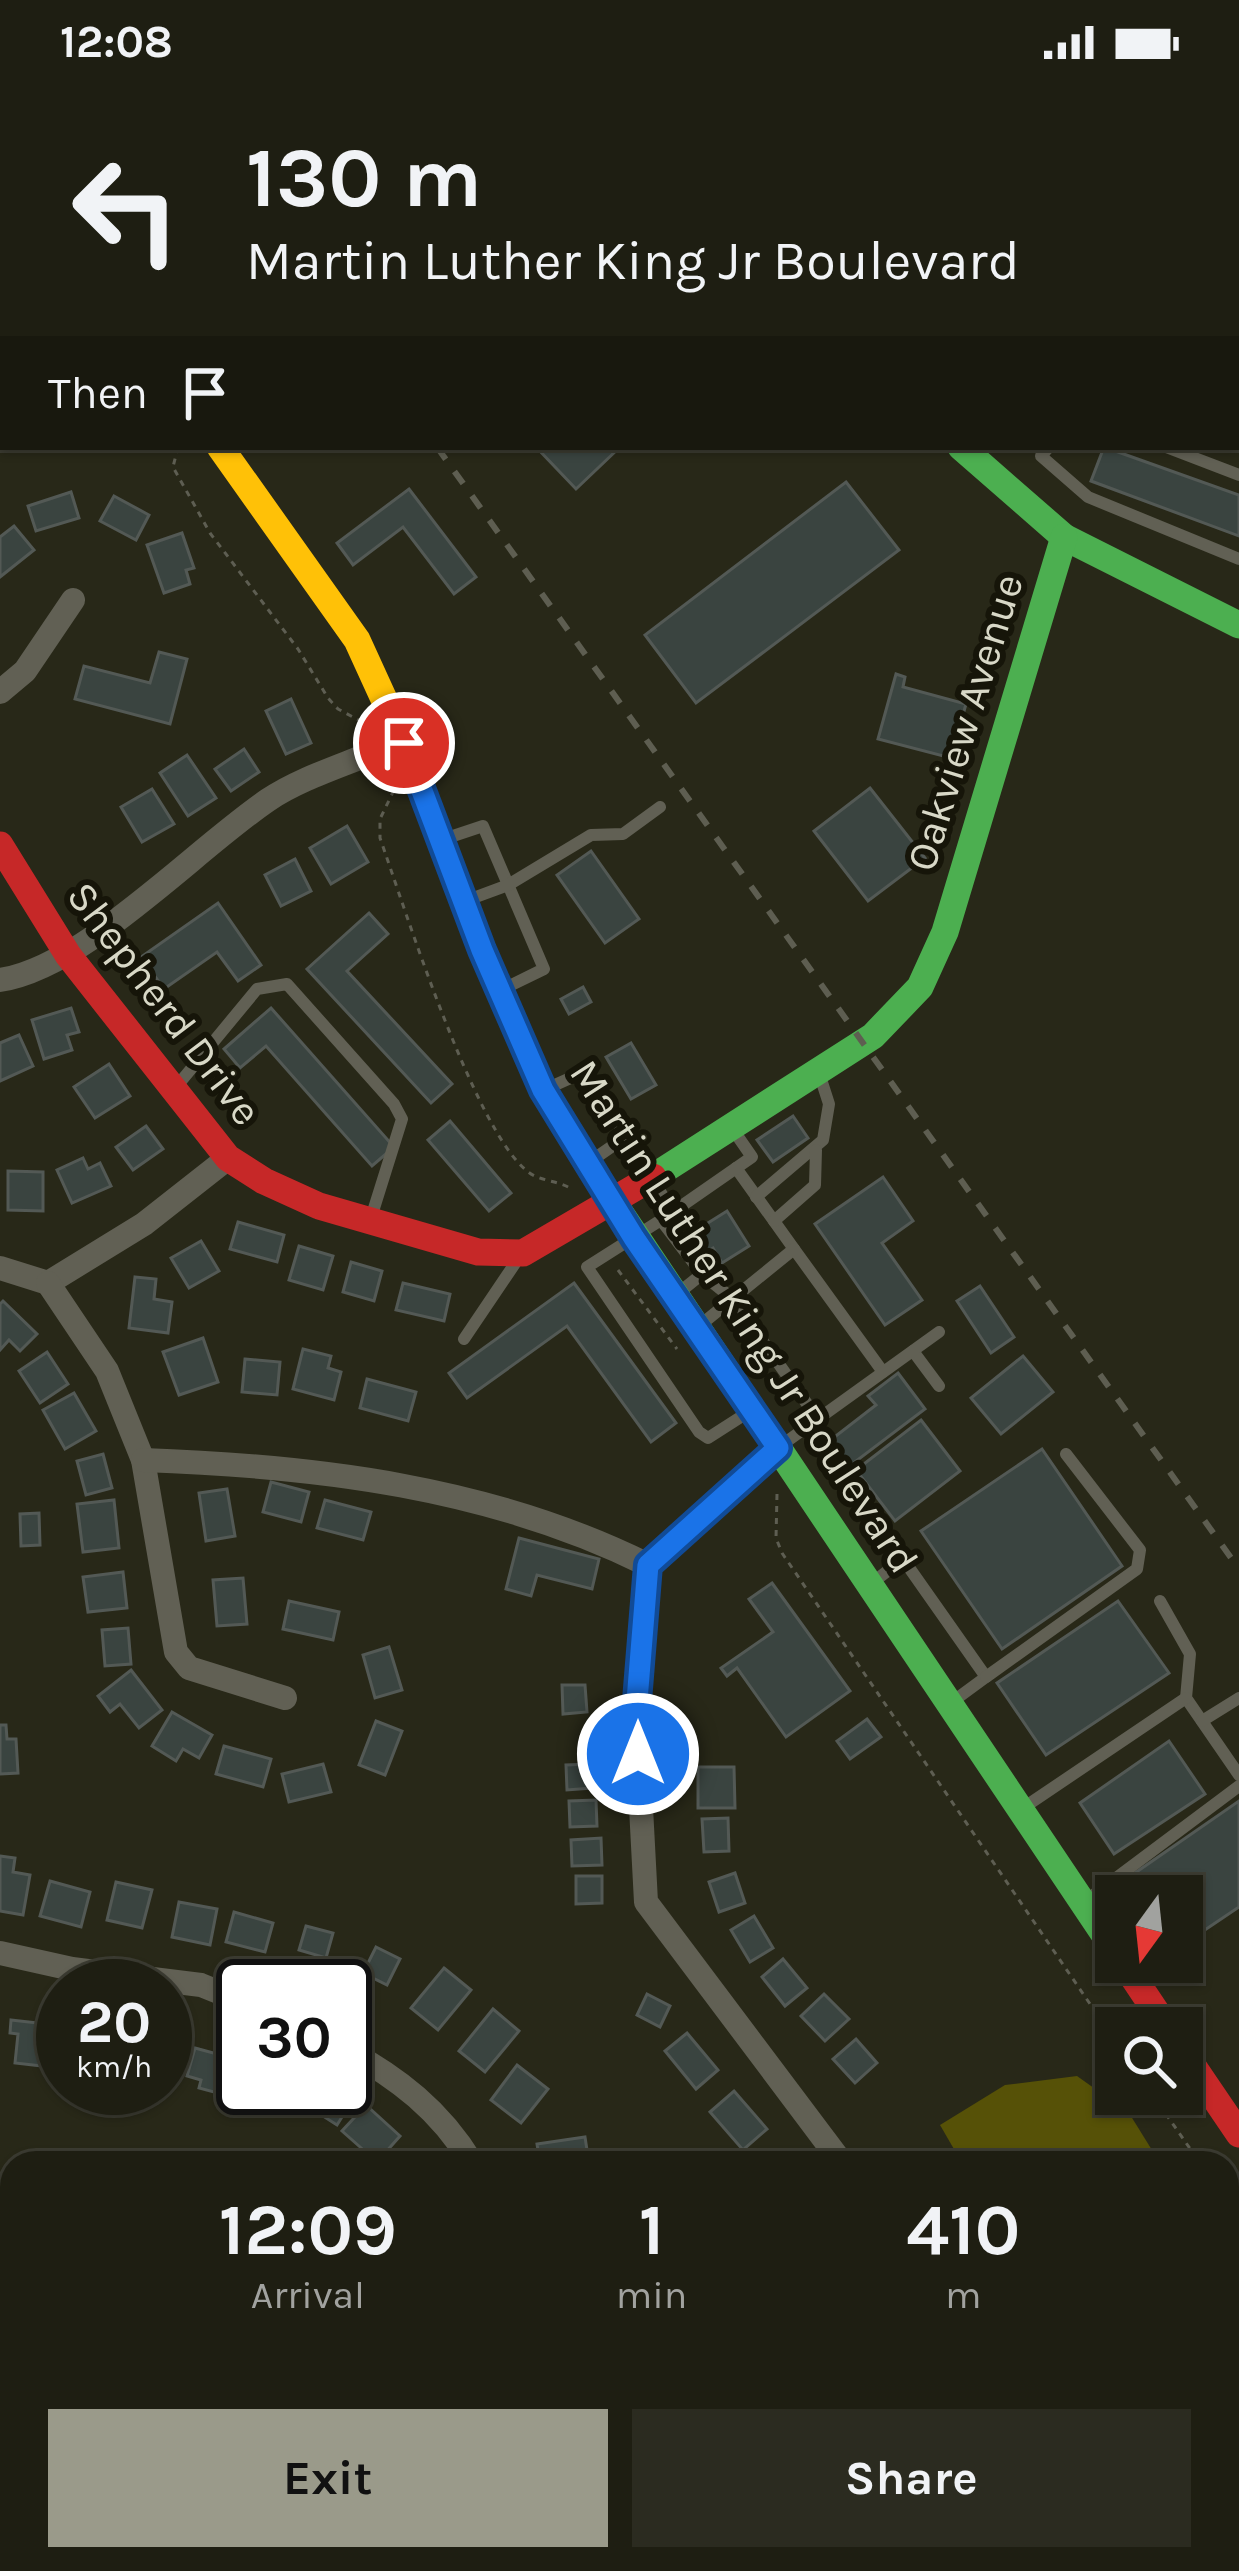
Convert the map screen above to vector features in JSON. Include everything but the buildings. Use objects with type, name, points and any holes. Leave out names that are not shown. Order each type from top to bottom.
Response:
[{"type":"street","name":"Martin Luther King Jr Boulevard","points":[[222,450],[358,640],[543,1090],[634,1238],[1095,1921]]},
{"type":"street","points":[[964,450],[1064,537],[1239,625]]},
{"type":"street","name":"Oakview Avenue","points":[[816,1068],[882,1028],[920,987],[945,932],[1064,537]]},
{"type":"street","points":[[0,692],[26,671],[73,600]]},
{"type":"street","points":[[0,980],[24,976],[68,955],[272,797],[404,743]]},
{"type":"street","name":"Shepherd Drive","points":[[0,844],[68,955],[228,1158],[264,1181],[370,1222],[478,1252],[523,1252]]},
{"type":"street","points":[[523,1252],[612,1203],[816,1068]]},
{"type":"street","points":[[48,1282],[144,1224],[228,1158]]},
{"type":"street","points":[[0,1268],[48,1282],[106,1371],[143,1460],[176,1652],[189,1668],[285,1698]]},
{"type":"street","points":[[778,1448],[648,1565],[636,1713],[646,1902],[833,2151]]},
{"type":"street","points":[[143,1460],[313,1470],[414,1487],[516,1512],[600,1541],[648,1565]]},
{"type":"street","points":[[0,1953],[216,1991]]},
{"type":"street","points":[[372,2064],[397,2078],[456,2136],[465,2151]]},
{"type":"street","points":[[1203,2081],[1239,2134]]},
{"type":"lane","points":[[1042,450],[1088,497],[1239,559]]},
{"type":"lane","points":[[1174,450],[1239,475]]},
{"type":"lane","points":[[464,902],[508,885],[591,835],[623,834],[660,808]]},
{"type":"lane","points":[[441,840],[482,826],[544,969],[500,990]]},
{"type":"lane","points":[[174,1090],[257,989],[287,984],[394,1104],[402,1119],[370,1222]]},
{"type":"lane","points":[[756,1197],[824,1140],[830,1104],[816,1068]]},
{"type":"lane","points":[[543,1090],[586,1071],[702,1274],[733,1299],[817,1418]]},
{"type":"lane","points":[[730,1125],[752,1157],[588,1264],[586,1270],[704,1437],[716,1436],[752,1410]]},
{"type":"lane","points":[[587,1164],[624,1138]]},
{"type":"lane","points":[[702,1143],[756,1197],[883,1372]]},
{"type":"lane","points":[[774,1221],[815,1186],[816,1150]]},
{"type":"lane","points":[[697,1328],[794,1249]]},
{"type":"lane","points":[[464,1339],[523,1252]]},
{"type":"lane","points":[[675,1295],[702,1274]]},
{"type":"lane","points":[[778,1448],[939,1332]]},
{"type":"lane","points":[[913,1351],[940,1386]]},
{"type":"lane","points":[[947,1705],[1137,1569],[1140,1550],[1066,1454]]},
{"type":"lane","points":[[871,1584],[904,1559],[986,1677]]},
{"type":"lane","points":[[1160,1601],[1190,1654],[1186,1698],[1239,1775]]},
{"type":"lane","points":[[1020,1810],[1186,1698]]},
{"type":"lane","points":[[1202,1721],[1239,1698]]},
{"type":"lane","points":[[1083,1903],[1239,1786]]},
{"type":"path","points":[[1167,2115],[1192,2151]]},
{"type":"shaded area","points":[[1077,2076],[1095,2089],[1095,2115],[1130,2115],[1153,2151],[955,2151],[940,2125],[1005,2085]]},
{"type":"railway","points":[[439,450],[1239,1569]]},
{"type":"traffic: fast","points":[[964,450],[1064,537],[1239,625]]},
{"type":"traffic: fast","points":[[653,1177],[873,1036],[920,987],[945,932],[1064,537]]},
{"type":"traffic: fast","points":[[603,1187],[1095,1921]]},
{"type":"traffic: slow","points":[[222,450],[357,640],[404,743],[482,949],[543,1090],[603,1187]]},
{"type":"traffic: jam","points":[[0,845],[68,955],[228,1158],[264,1181],[319,1206],[478,1252],[523,1253],[653,1177]]},
{"type":"traffic: jam","points":[[1137,1983],[1153,2007]]},
{"type":"traffic: jam","points":[[1203,2081],[1239,2134]]},
{"type":"route","points":[[404,743],[482,950],[543,1090],[634,1238],[778,1448],[648,1565],[636,1713],[638,1754]]}]
